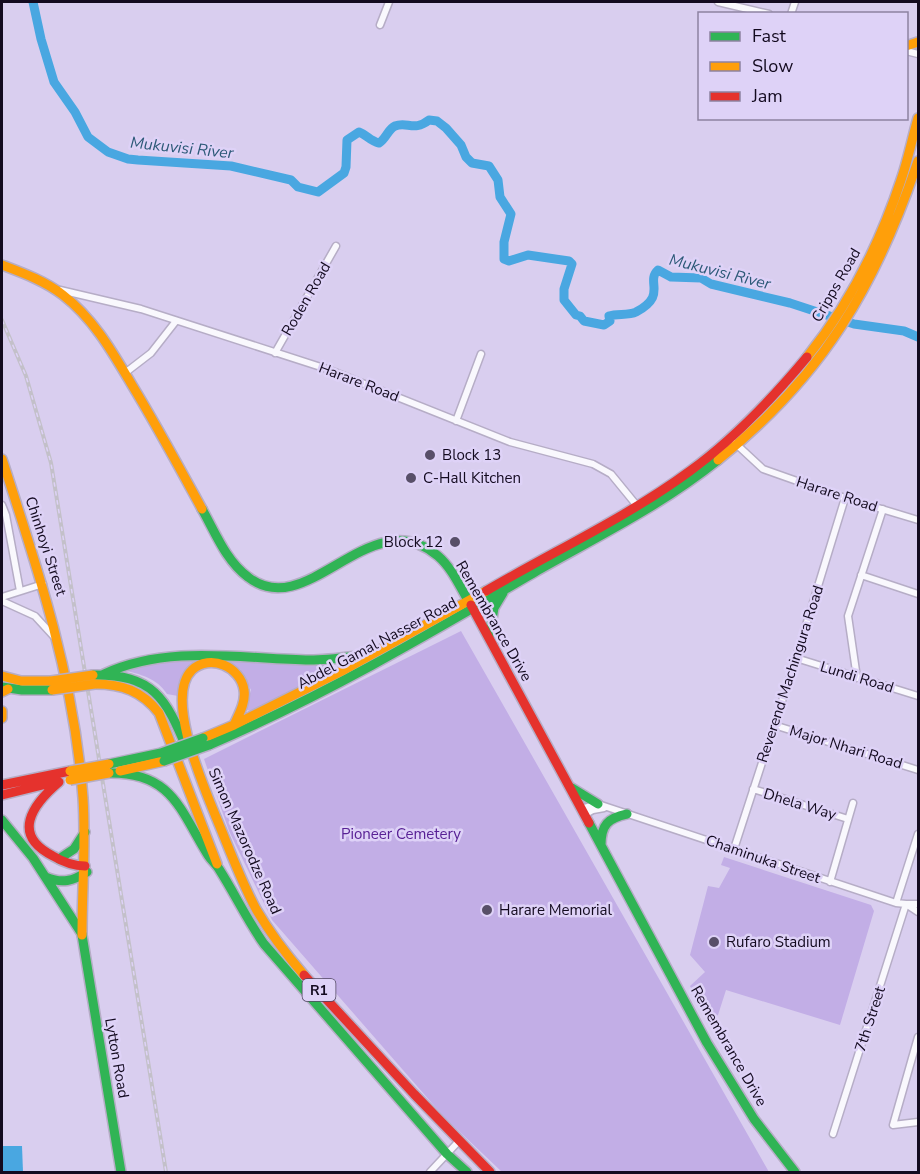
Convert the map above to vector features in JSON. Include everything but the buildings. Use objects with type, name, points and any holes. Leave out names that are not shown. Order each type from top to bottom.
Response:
[{"type":"main road","name":"Cripps Road","points":[[844,316],[894,201],[910,153],[918,118]]},
{"type":"main road","name":"Cripps Road","points":[[733,441],[755,427],[786,396],[844,316],[882,254],[905,200],[918,161]]},
{"type":"main road","name":"Remembrance Drive","points":[[2,265],[53,289],[86,316],[125,374],[233,564],[250,580],[267,587],[296,586],[375,544],[404,541],[425,547],[438,556],[489,636],[555,764],[570,787],[727,1077],[756,1122],[795,1173]]},
{"type":"main road","name":"Abdel Gamal Nasser Road","points":[[206,742],[234,724],[290,698],[371,654],[506,589],[701,474],[733,441]]},
{"type":"main road","name":"Chinhoyi Street","points":[[2,459],[43,584],[59,643]]},
{"type":"main road","name":"Abdel Gamal Nasser Road","points":[[2,785],[110,770],[163,757],[206,742],[292,705],[471,605],[519,572],[640,510]]},
{"type":"main road","points":[[489,636],[491,617],[496,602],[506,589]]},
{"type":"main road","name":"Lytton Road","points":[[59,643],[70,693],[83,796],[85,948]]},
{"type":"main road","points":[[104,674],[115,669],[158,659],[194,654],[307,660],[371,654]]},
{"type":"main road","points":[[197,772],[182,697],[185,679],[199,665],[219,663],[235,672],[241,680],[244,687],[243,704],[234,724]]},
{"type":"main road","name":"Simon Mazorodze Road","points":[[94,680],[104,674],[137,680],[162,697],[178,727],[246,885],[262,919],[273,935],[296,965],[381,1060],[490,1173]]},
{"type":"main road","name":"R1","points":[[2,676],[52,686]]},
{"type":"main road","name":"Simon Mazorodze Road","points":[[94,680],[133,689],[150,700],[159,713],[218,867],[252,927],[264,944],[447,1154],[467,1173]]},
{"type":"main road","name":"R1","points":[[4,689],[94,680]]},
{"type":"main road","points":[[2,711],[2,718]]},
{"type":"main road","points":[[110,770],[141,777],[165,789],[177,801],[209,857],[218,867]]},
{"type":"main road","name":"Abdel Gamal Nasser Road","points":[[2,795],[59,782],[70,775]]},
{"type":"main road","points":[[45,876],[54,881],[64,882],[74,880],[85,871],[44,853],[31,839],[28,827],[36,803],[47,790],[59,782]]},
{"type":"main road","points":[[570,787],[603,806]]},
{"type":"main road","points":[[601,847],[601,834],[605,823],[614,817],[627,814]]},
{"type":"main road","points":[[2,820],[33,858],[82,934]]},
{"type":"main road","points":[[59,859],[74,849],[85,832]]},
{"type":"main road","name":"Lytton Road","points":[[85,871],[82,934],[121,1173]]},
{"type":"street","points":[[380,25],[389,2]]},
{"type":"street","points":[[718,2],[760,12]]},
{"type":"street","name":"Roden Road","points":[[275,353],[336,246]]},
{"type":"street","name":"Harare Road","points":[[53,289],[141,309],[334,372],[510,442],[602,468],[618,480],[640,510]]},
{"type":"street","points":[[125,374],[151,353],[176,321]]},
{"type":"street","points":[[456,421],[481,354]]},
{"type":"street","name":"Harare Road","points":[[733,441],[763,469],[845,498],[918,520]]},
{"type":"street","name":"Reverend Machingura Road","points":[[734,849],[845,498]]},
{"type":"street","points":[[2,505],[6,515],[20,591]]},
{"type":"street","points":[[857,678],[848,616],[883,509]]},
{"type":"street","points":[[861,574],[918,594]]},
{"type":"street","points":[[2,599],[43,584]]},
{"type":"street","points":[[2,599],[35,616],[59,643]]},
{"type":"street","name":"Lundi Road","points":[[796,658],[918,696]]},
{"type":"street","name":"Major Nhari Road","points":[[774,724],[918,770]]},
{"type":"street","name":"Dhela Way","points":[[753,789],[848,819]]},
{"type":"street","name":"Dhela Way","points":[[830,882],[853,803]]},
{"type":"street","points":[[583,812],[603,806]]},
{"type":"street","name":"Chaminuka Street","points":[[603,806],[830,882],[896,903],[906,904],[918,912]]},
{"type":"street","points":[[896,903],[918,834]]},
{"type":"street","points":[[906,904],[918,904]]},
{"type":"street","name":"7th Street","points":[[833,1134],[906,904]]},
{"type":"street","points":[[918,1037],[893,1125],[918,1122]]},
{"type":"street","points":[[430,1173],[458,1142]]},
{"type":"green space","name":"Pioneer Cemetery","points":[[461,631],[769,1172],[502,1172],[444,1117],[272,920],[229,831],[204,759]]},
{"type":"green space","points":[[195,657],[324,664],[322,675],[252,711],[245,710],[251,690],[240,669],[200,662],[178,696],[167,694],[158,684],[148,678],[122,670]]},
{"type":"green space","name":"Rufaro Stadium","points":[[724,857],[871,905],[874,911],[840,1025],[726,990],[718,1015],[708,1020],[690,986],[705,972],[690,955],[708,886],[719,888],[730,868],[721,865]]},
{"type":"water","points":[[2,1146],[22,1146],[23,1172],[2,1172]]},
{"type":"waterway","name":"Mukuvisi River","points":[[33,2],[54,82],[75,112],[88,137],[108,152],[128,159],[231,166],[291,180],[298,187],[318,192],[344,173],[347,140],[359,132],[379,143],[395,126],[415,126],[429,120],[437,121],[461,145],[466,157],[472,163],[489,166],[498,180],[500,197],[511,214],[504,242],[504,259],[509,261],[528,255],[569,261],[572,264],[564,289],[564,300],[584,321],[604,325],[610,321],[609,316],[633,313],[646,306],[654,294],[654,279],[658,270],[671,277],[701,278],[711,284],[790,303],[854,324],[904,331],[918,337]]},
{"type":"railway","points":[[2,320],[26,376],[51,463],[166,1172]]},
{"type":"traffic: fast","points":[[209,745],[334,686],[415,641],[652,506],[718,460]]},
{"type":"traffic: fast","points":[[202,509],[233,563],[248,577],[271,587],[293,586],[317,576],[364,550],[388,542],[413,542],[443,561],[469,602]]},
{"type":"traffic: fast","points":[[489,636],[494,608],[503,593]]},
{"type":"traffic: fast","points":[[104,674],[154,659],[180,656],[310,660],[366,655]]},
{"type":"traffic: fast","points":[[93,675],[130,679],[155,692],[172,716],[187,749]]},
{"type":"traffic: fast","points":[[2,687],[52,690]]},
{"type":"traffic: fast","points":[[161,753],[203,738]]},
{"type":"traffic: fast","points":[[164,761],[209,745]]},
{"type":"traffic: fast","points":[[109,764],[161,753]]},
{"type":"traffic: fast","points":[[109,773],[130,774],[147,779],[172,797],[264,944],[447,1154],[467,1172]]},
{"type":"traffic: fast","points":[[572,788],[598,804]]},
{"type":"traffic: fast","points":[[601,845],[604,827],[610,820],[627,814]]},
{"type":"traffic: fast","points":[[2,820],[33,858],[82,934]]},
{"type":"traffic: fast","points":[[589,823],[707,1043],[754,1119],[795,1172]]},
{"type":"traffic: fast","points":[[59,859],[74,849],[85,832]]},
{"type":"traffic: fast","points":[[46,877],[67,880],[77,878],[87,872]]},
{"type":"traffic: fast","points":[[82,935],[121,1172]]},
{"type":"traffic: slow","points":[[908,45],[918,42]]},
{"type":"traffic: slow","points":[[807,357],[850,295],[873,250],[893,204],[918,118]]},
{"type":"traffic: slow","points":[[718,460],[787,396],[816,362],[841,326],[864,289],[884,249],[918,161]]},
{"type":"traffic: slow","points":[[2,265],[56,290],[84,315],[110,349],[202,509]]},
{"type":"traffic: slow","points":[[2,459],[42,584],[72,710],[84,815],[82,935]]},
{"type":"traffic: slow","points":[[234,725],[342,671],[486,591]]},
{"type":"traffic: slow","points":[[203,738],[234,725],[244,699],[242,682],[237,675],[231,669],[216,663],[199,665],[192,670],[184,683],[182,700],[189,742],[203,785],[250,898],[273,935],[304,975]]},
{"type":"traffic: slow","points":[[51,681],[93,675]]},
{"type":"traffic: slow","points":[[2,676],[21,681],[51,681]]},
{"type":"traffic: slow","points":[[95,684],[114,685],[131,690],[146,699],[159,713],[217,864]]},
{"type":"traffic: slow","points":[[52,690],[95,684]]},
{"type":"traffic: slow","points":[[2,692],[8,689]]},
{"type":"traffic: slow","points":[[2,711],[2,718]]},
{"type":"traffic: slow","points":[[120,771],[164,761]]},
{"type":"traffic: slow","points":[[70,771],[109,764]]},
{"type":"traffic: slow","points":[[70,780],[109,773]]},
{"type":"traffic: jam","points":[[486,591],[641,504],[690,471],[752,418],[807,357]]},
{"type":"traffic: jam","points":[[471,605],[589,823]]},
{"type":"traffic: jam","points":[[2,785],[70,771]]},
{"type":"traffic: jam","points":[[2,795],[55,782]]},
{"type":"traffic: jam","points":[[59,782],[34,810],[29,829],[32,839],[40,848],[53,856],[65,862],[85,866]]},
{"type":"traffic: jam","points":[[304,975],[490,1172]]},
{"type":"place","name":"Block 13","points":[[430,455]]},
{"type":"place","name":"C-Hall Kitchen","points":[[411,478]]},
{"type":"place","name":"Block 12","points":[[455,542]]},
{"type":"place","name":"Harare Memorial","points":[[487,910]]},
{"type":"place","name":"Rufaro Stadium","points":[[714,942]]}]
